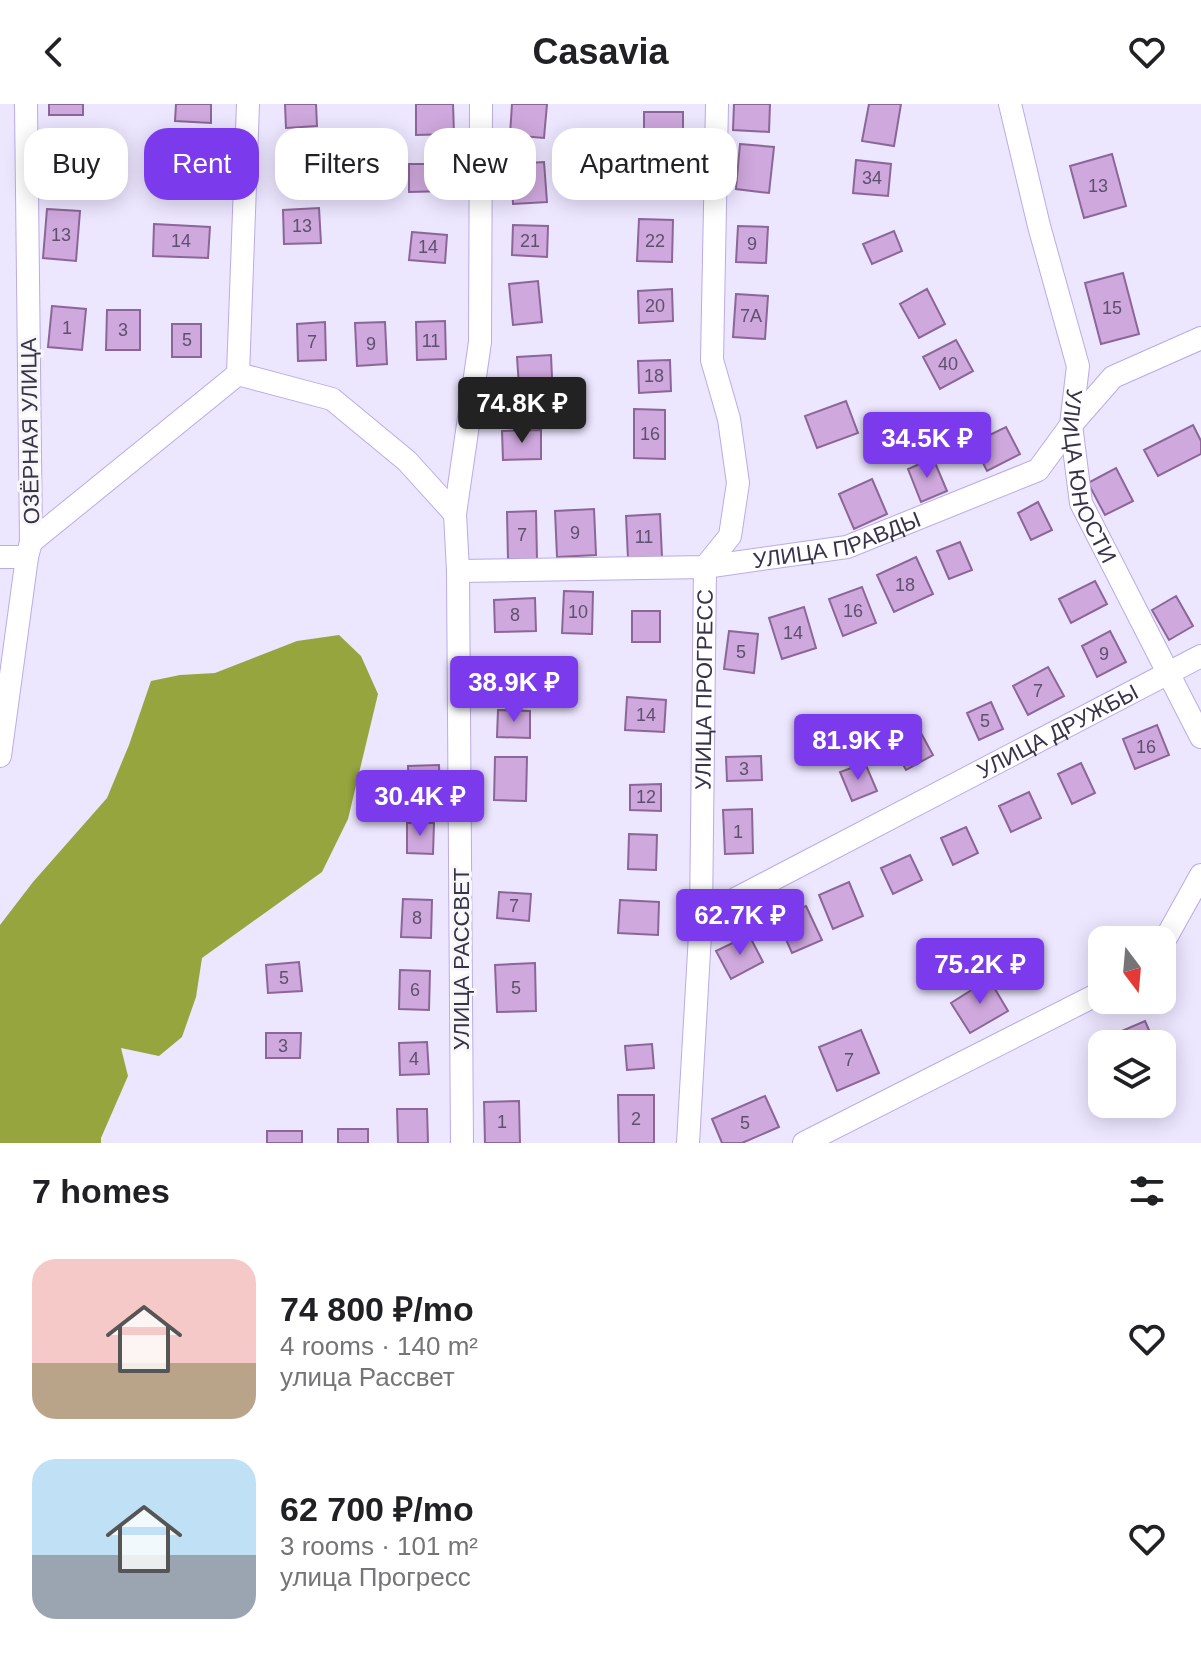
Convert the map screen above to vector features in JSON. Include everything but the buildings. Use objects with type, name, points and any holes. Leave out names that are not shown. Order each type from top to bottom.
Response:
[{"type":"street","name":"ОЗЁРНАЯ УЛИЦА","points":[[0,756],[29,550],[26,104]]},
{"type":"street","points":[[0,557],[29,550],[238,374],[248,104]]},
{"type":"street","name":"УЛИЦА РАССВЕТ","points":[[462,1143],[455,514],[480,342],[481,104]]},
{"type":"street","name":"УЛИЦА ПРОГРЕСС","points":[[688,1143],[701,917],[705,567],[730,536],[738,483],[729,419],[712,360],[717,104]]},
{"type":"street","name":"УЛИЦА ЮНОСТИ","points":[[1010,104],[1039,226],[1078,366],[1071,425],[1081,503],[1201,737]]},
{"type":"street","name":"УЛИЦА ПРАВДЫ","points":[[458,571],[705,567],[847,547],[1038,470],[1071,425],[1113,377],[1201,338]]},
{"type":"street","points":[[238,374],[332,399],[407,461],[455,514]]},
{"type":"street","name":"УЛИЦА ДРУЖБЫ","points":[[701,917],[1201,656]]},
{"type":"street","points":[[1173,926],[1201,875]]},
{"type":"street","points":[[804,1143],[1088,999]]},
{"type":"shaded area","points":[[339,635],[361,656],[378,694],[348,819],[322,872],[202,958],[196,997],[182,1037],[159,1056],[121,1048],[128,1076],[101,1143],[0,1143],[0,925],[33,882],[107,798],[151,681],[215,673],[297,641]]}]
